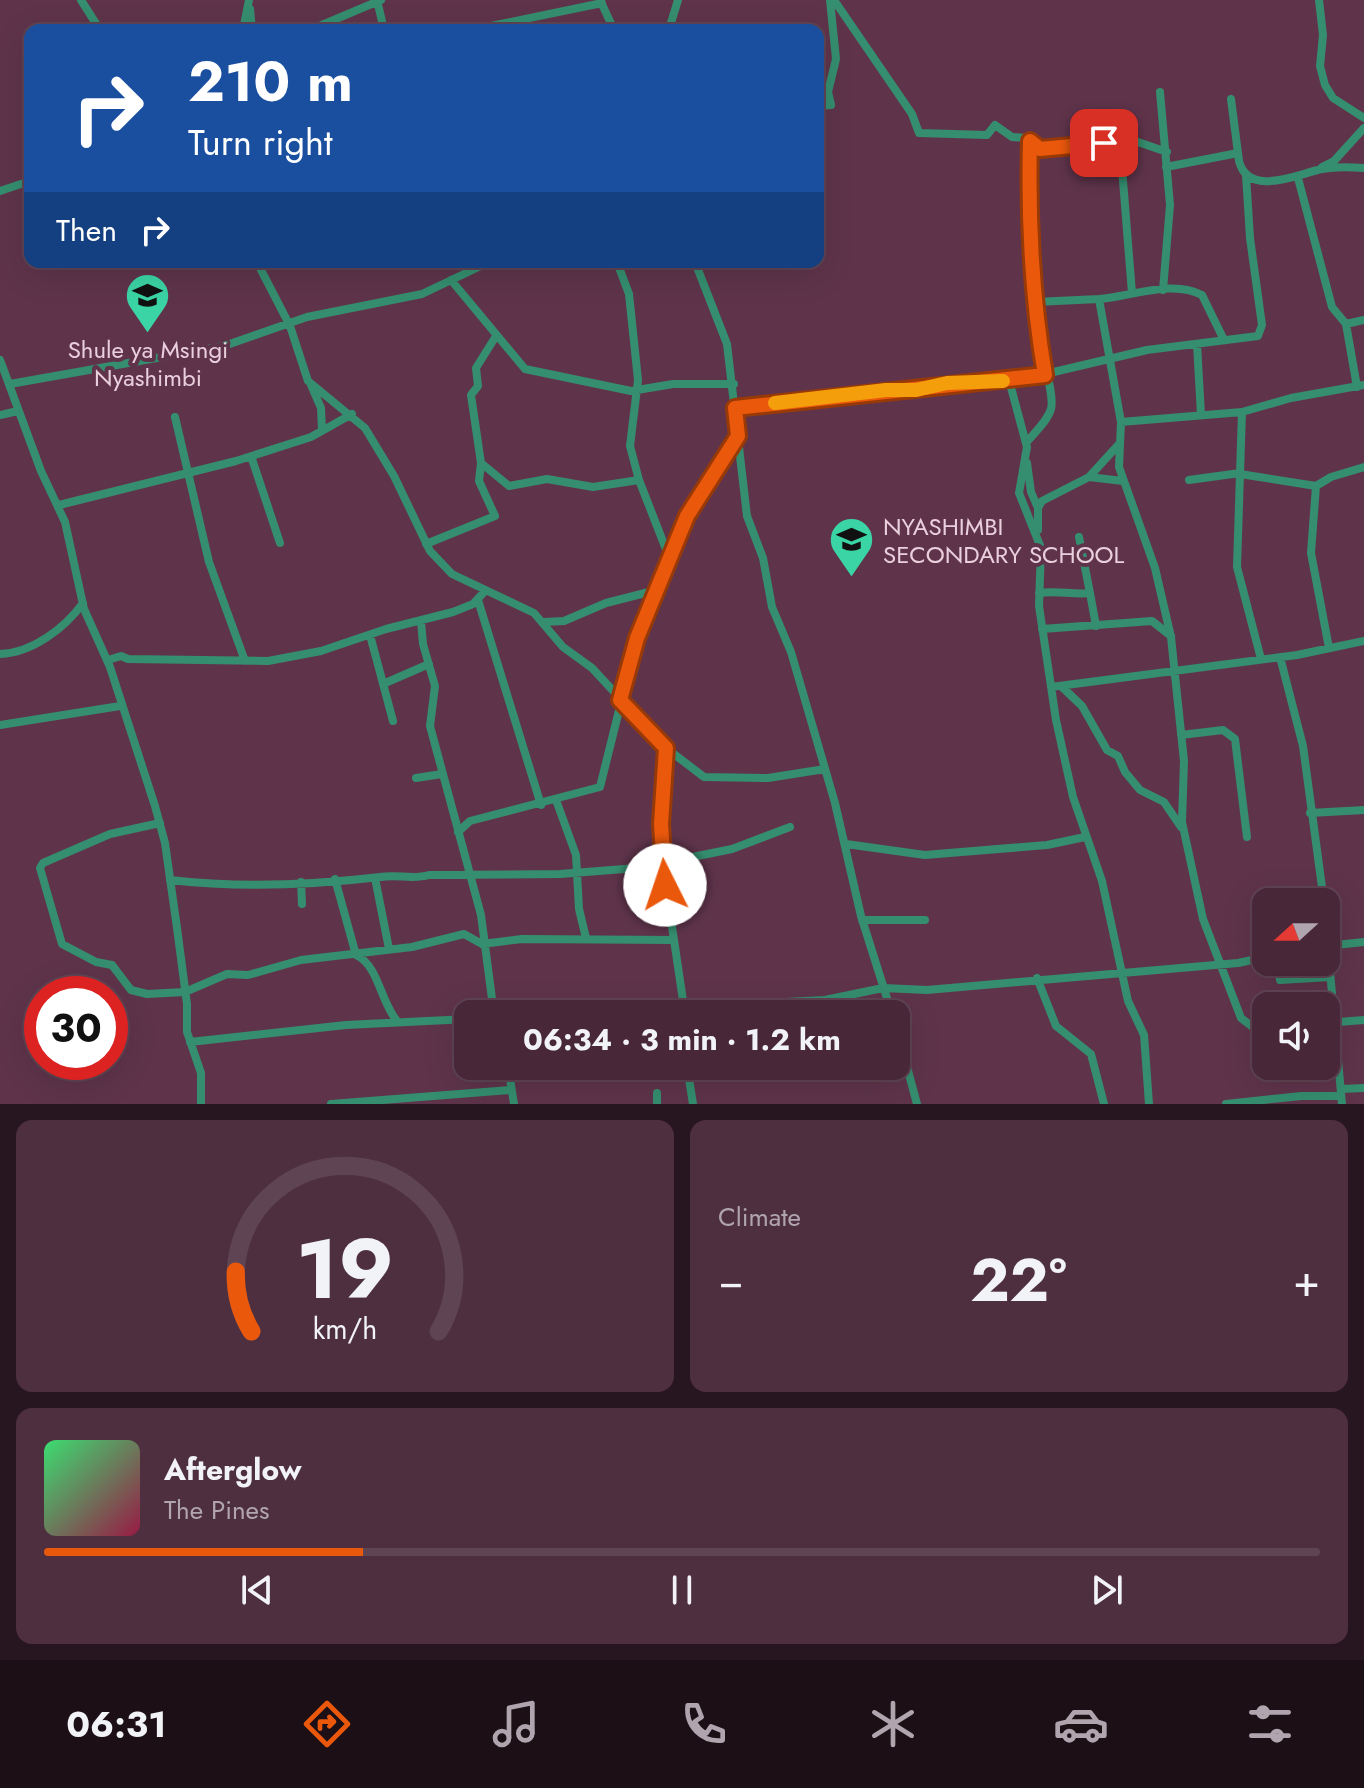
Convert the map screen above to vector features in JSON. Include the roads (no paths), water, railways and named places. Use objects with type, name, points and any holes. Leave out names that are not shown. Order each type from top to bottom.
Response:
[{"type":"street","points":[[81,0],[96,24]]},
{"type":"street","points":[[324,24],[378,0],[383,24]]},
{"type":"street","points":[[671,24],[678,0]]},
{"type":"street","points":[[824,106],[831,105],[828,92],[835,75],[832,0]]},
{"type":"street","points":[[832,0],[912,114],[919,133],[987,135],[995,125],[1012,137],[1023,136],[1040,149],[1138,141],[1167,152]]},
{"type":"street","points":[[1319,0],[1323,35],[1320,66],[1325,85],[1333,98],[1364,118]]},
{"type":"street","points":[[244,24],[249,2]]},
{"type":"street","points":[[249,2],[251,24]]},
{"type":"street","points":[[500,24],[601,2],[611,24]]},
{"type":"street","points":[[1160,92],[1167,152],[1170,239],[1163,290]]},
{"type":"street","points":[[1231,99],[1241,170],[1246,175],[1280,182],[1298,178],[1334,161],[1364,128]]},
{"type":"street","points":[[1026,443],[1051,410],[1035,302],[1033,234],[1029,219],[1030,141]]},
{"type":"street","points":[[1120,143],[1132,293]]},
{"type":"street","points":[[1166,167],[1238,153]]},
{"type":"street","points":[[1318,170],[1364,168]]},
{"type":"street","points":[[735,408],[886,390],[916,390],[947,383],[1009,380],[1045,375],[1110,358],[1258,336],[1262,330],[1250,238],[1246,175]]},
{"type":"street","points":[[1121,422],[1242,412],[1291,398],[1360,386],[1346,324],[1332,307],[1298,178]]},
{"type":"street","points":[[0,191],[24,183]]},
{"type":"street","points":[[260,268],[290,326],[321,408],[322,430]]},
{"type":"street","points":[[10,384],[224,346],[290,326],[307,317],[422,294],[476,268]]},
{"type":"street","points":[[619,268],[629,294],[638,390],[636,417],[629,436],[639,480],[669,557]]},
{"type":"street","points":[[698,268],[724,331],[734,384],[744,504],[763,558],[772,607],[791,652],[825,769],[846,844],[862,920],[887,1000]]},
{"type":"street","points":[[451,280],[525,369],[620,390],[673,384],[734,384]]},
{"type":"street","points":[[1035,302],[1099,299],[1163,290],[1202,295],[1224,340]]},
{"type":"street","points":[[1099,299],[1121,422],[1123,481],[1155,568],[1171,637],[1181,735],[1184,835],[1203,919],[1241,1018],[1252,1026]]},
{"type":"street","points":[[1346,324],[1364,320]]},
{"type":"street","points":[[426,544],[495,516],[479,481],[481,463],[471,395],[478,386],[476,368],[496,336]]},
{"type":"street","points":[[1197,344],[1201,415]]},
{"type":"street","points":[[0,360],[41,471],[59,505],[71,541],[83,603],[91,628],[108,660],[120,706],[160,823],[190,1042],[200,1065],[201,1104]]},
{"type":"street","points":[[1009,380],[1026,443],[1031,492],[1038,508],[1042,556],[1039,593],[1051,687],[1073,797],[1099,872],[1131,1011],[1144,1035],[1149,1104]]},
{"type":"street","points":[[311,385],[352,414],[384,458],[426,544],[452,574],[511,600],[544,622],[563,647],[592,668],[666,748],[707,777],[772,778],[825,769]]},
{"type":"street","points":[[0,415],[18,411]]},
{"type":"street","points":[[1242,412],[1237,567],[1261,659]]},
{"type":"street","points":[[59,505],[251,456],[322,430],[352,414]]},
{"type":"street","points":[[175,417],[209,562],[245,661]]},
{"type":"street","points":[[458,832],[470,821],[541,805],[600,787],[637,638],[694,503],[716,476],[738,436]]},
{"type":"street","points":[[1038,508],[1047,496],[1089,477],[1120,443]]},
{"type":"street","points":[[251,456],[280,543]]},
{"type":"street","points":[[1026,460],[1019,493],[1038,535]]},
{"type":"street","points":[[481,463],[505,486],[547,479],[593,487],[639,480]]},
{"type":"street","points":[[1189,480],[1240,473],[1316,486],[1364,467]]},
{"type":"street","points":[[1089,477],[1123,481]]},
{"type":"street","points":[[1316,486],[1311,553],[1329,648]]},
{"type":"street","points":[[1079,537],[1096,626]]},
{"type":"street","points":[[1039,593],[1064,589],[1075,594],[1090,593]]},
{"type":"street","points":[[544,622],[564,621],[606,603],[657,590]]},
{"type":"street","points":[[108,660],[121,656],[245,661],[321,651],[463,609],[478,600],[485,591]]},
{"type":"street","points":[[478,600],[541,805]]},
{"type":"street","points":[[0,654],[22,650],[64,626],[83,603]]},
{"type":"street","points":[[421,621],[435,686],[430,726],[486,943],[492,1000]]},
{"type":"street","points":[[1042,629],[1152,621],[1171,637]]},
{"type":"street","points":[[370,635],[393,721]]},
{"type":"street","points":[[1051,687],[1280,657],[1364,641]]},
{"type":"street","points":[[1280,657],[1303,746],[1322,888]]},
{"type":"street","points":[[383,684],[429,664]]},
{"type":"street","points":[[1061,686],[1082,706],[1107,750],[1118,756],[1125,772],[1140,790],[1164,802],[1184,835]]},
{"type":"street","points":[[0,725],[120,706]]},
{"type":"street","points":[[1181,735],[1223,730],[1235,739],[1247,837]]},
{"type":"street","points":[[666,748],[661,824],[663,864],[683,1000]]},
{"type":"street","points":[[416,778],[442,774]]},
{"type":"street","points":[[556,800],[576,855],[579,909],[586,938]]},
{"type":"street","points":[[1310,813],[1364,810]]},
{"type":"street","points":[[160,823],[110,834],[43,863],[40,868],[62,944],[96,962],[112,965],[131,990],[147,994],[185,992],[227,974],[248,975],[301,960],[425,945],[464,934],[486,943],[586,938],[673,940]]},
{"type":"street","points":[[170,880],[215,886],[335,879],[578,873],[663,864],[732,849],[790,827]]},
{"type":"street","points":[[846,844],[925,855],[1047,845],[1085,837]]},
{"type":"street","points":[[375,878],[389,949]]},
{"type":"street","points":[[335,879],[356,955],[371,965],[380,994],[397,1021]]},
{"type":"street","points":[[301,882],[302,904]]},
{"type":"street","points":[[862,920],[925,920]]},
{"type":"street","points":[[1340,945],[1364,942]]},
{"type":"street","points":[[825,1000],[883,988],[927,990],[1252,959]]},
{"type":"street","points":[[1279,976],[1280,980],[1330,977],[1330,992]]},
{"type":"street","points":[[1037,978],[1056,1026],[1091,1054],[1104,1104]]},
{"type":"street","points":[[190,1042],[397,1021],[454,1019]]},
{"type":"street","points":[[1340,1022],[1364,1020]]},
{"type":"street","points":[[510,1080],[514,1104]]},
{"type":"street","points":[[689,1080],[693,1104]]},
{"type":"street","points":[[908,1080],[917,1104]]},
{"type":"street","points":[[1226,1104],[1301,1096],[1341,1096],[1364,1088]]},
{"type":"street","points":[[331,1104],[511,1090]]},
{"type":"street","points":[[657,1093],[657,1104]]},
{"type":"place","name":"Shule ya Msingi Nyashimbi","points":[[148,334]]},
{"type":"place","name":"NYASHIMBI SECONDARY SCHOOL","points":[[852,579]]}]
